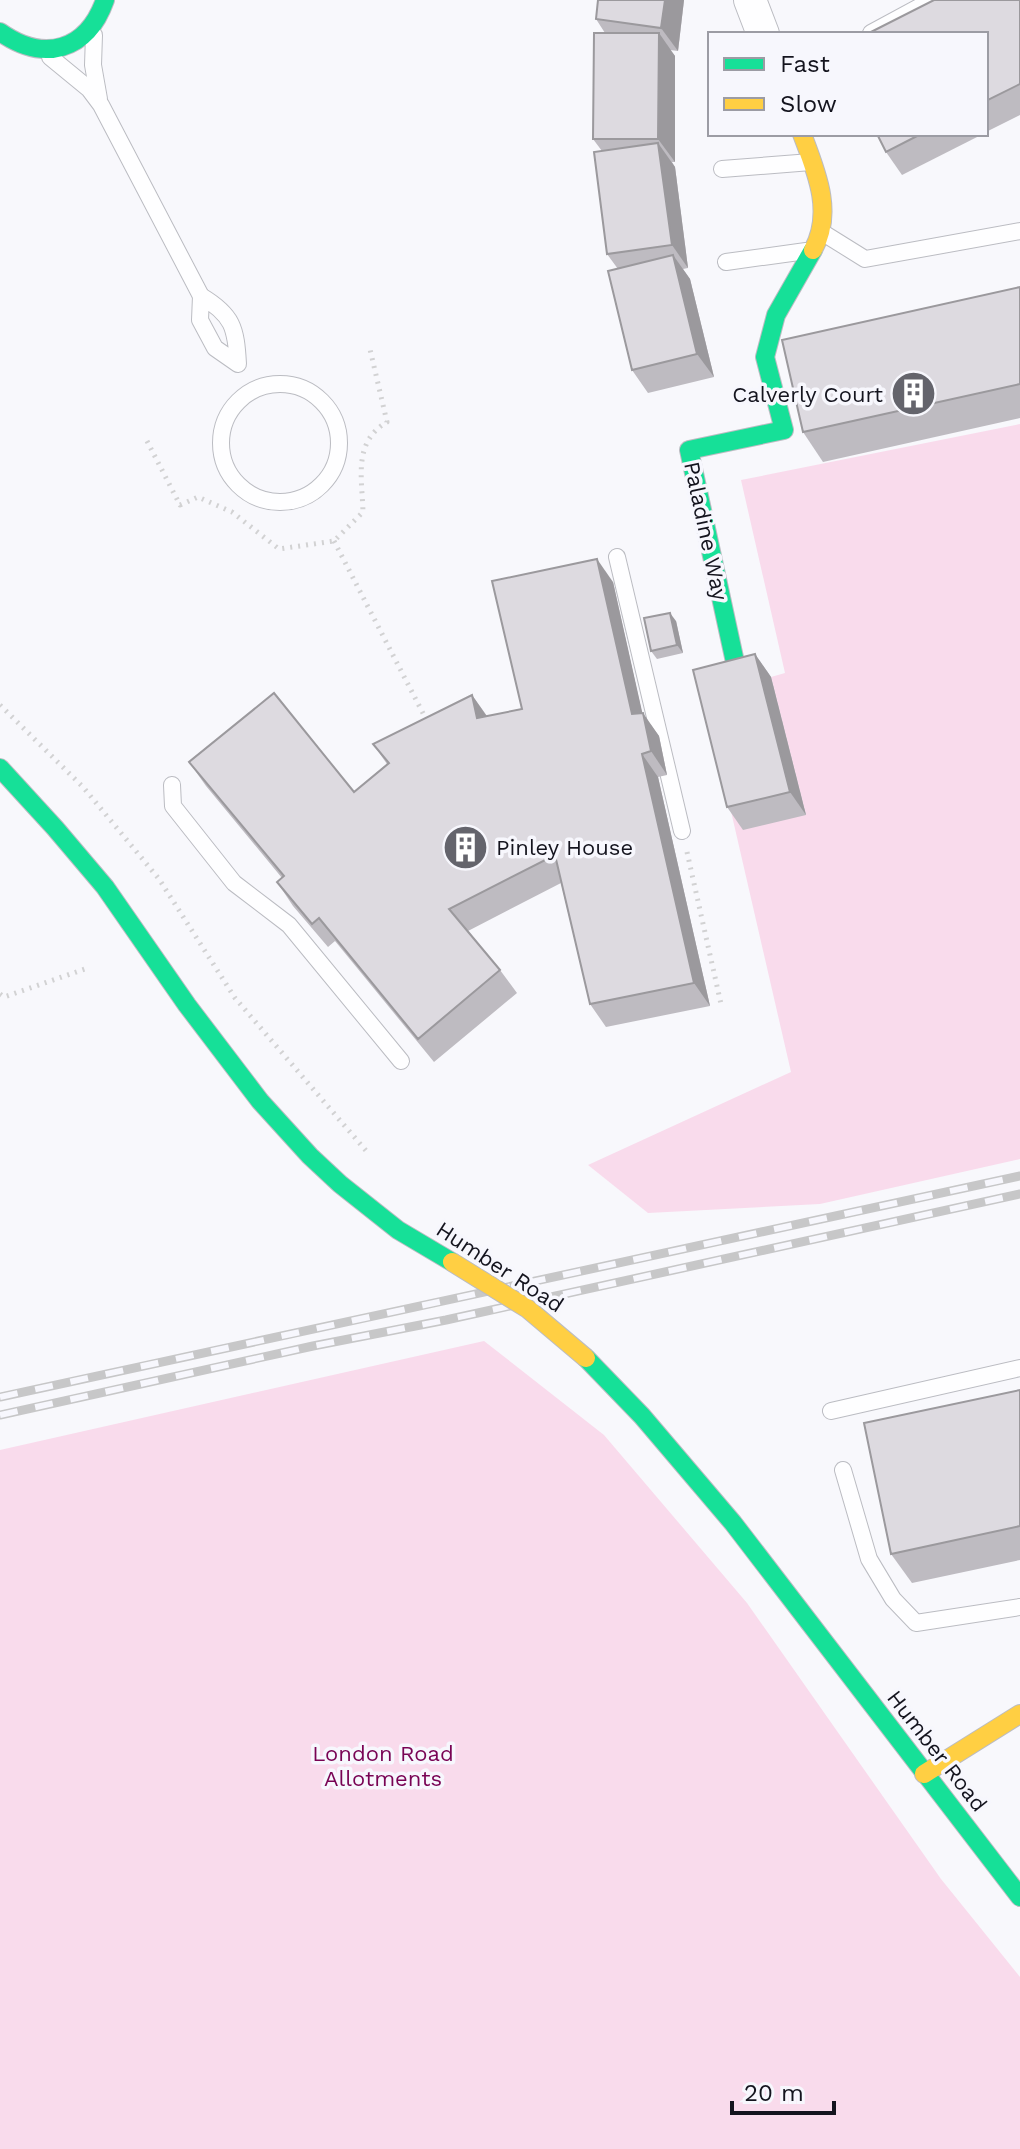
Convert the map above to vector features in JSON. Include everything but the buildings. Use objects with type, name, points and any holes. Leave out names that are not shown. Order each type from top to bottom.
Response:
[{"type":"main road","points":[[0,32],[9,44],[38,50],[62,48],[82,38],[96,24],[105,0]]},
{"type":"main road","name":"Paladine Way","points":[[740,685],[689,450],[784,430],[765,357],[776,315],[816,244],[824,211],[818,176],[803,136]]},
{"type":"main road","name":"Humber Road","points":[[0,768],[105,887],[187,1005],[270,1112],[310,1156],[398,1230],[528,1309],[586,1358],[642,1416],[733,1523],[1020,1897]]},
{"type":"main road","points":[[924,1774],[1020,1714]]},
{"type":"street","points":[[750,0],[762,32]]},
{"type":"lane","points":[[872,32],[932,0]]},
{"type":"lane","points":[[96,24],[93,65],[101,105]]},
{"type":"lane","points":[[38,50],[73,74],[101,105],[201,296],[200,320],[215,348],[238,364]]},
{"type":"lane","points":[[722,169],[813,161]]},
{"type":"lane","points":[[819,230],[865,259],[1020,231]]},
{"type":"lane","points":[[726,262],[812,250]]},
{"type":"lane","points":[[201,296],[222,309],[237,336],[238,364],[252,391]]},
{"type":"lane","points":[[278,383],[294,384],[327,405],[336,421],[339,453],[325,482],[313,492],[293,501],[274,502],[243,490],[232,479],[223,462],[221,429],[240,398],[252,391],[278,383]]},
{"type":"lane","points":[[617,557],[682,831]]},
{"type":"lane","points":[[172,785],[173,806],[234,883],[289,925],[401,1061]]},
{"type":"lane","points":[[831,1411],[1020,1368]]},
{"type":"lane","points":[[843,1470],[869,1559],[893,1599],[916,1623],[1020,1607]]},
{"type":"path","points":[[147,441],[180,505],[198,497],[232,512],[279,549],[334,541],[363,512],[361,457],[372,430],[387,422],[369,345]]},
{"type":"path","points":[[334,541],[430,726]]},
{"type":"path","points":[[0,705],[83,787],[159,879],[235,998],[376,1163]]},
{"type":"path","points":[[682,831],[721,1004]]},
{"type":"path","points":[[0,994],[4,997],[85,969]]},
{"type":"green space","points":[[1020,424],[1020,1159],[820,1204],[648,1213],[588,1165],[791,1072],[704,694],[806,815],[771,677],[785,673],[741,480]]},
{"type":"green space","name":"London Road Allotments","points":[[484,1341],[604,1435],[747,1603],[941,1879],[1020,1977],[1020,2149],[0,2149],[0,1450]]},
{"type":"railway","points":[[0,1397],[1020,1176]]},
{"type":"railway","points":[[0,1415],[1020,1194]]},
{"type":"traffic: fast","points":[[0,32],[32,47],[62,47],[87,31],[105,0]]},
{"type":"traffic: fast","points":[[740,685],[689,450],[784,430],[765,357],[776,315],[813,250]]},
{"type":"traffic: fast","points":[[0,768],[105,887],[187,1005],[260,1101],[310,1156],[398,1230],[452,1262]]},
{"type":"traffic: fast","points":[[586,1358],[642,1416],[733,1523],[1020,1897]]},
{"type":"traffic: slow","points":[[803,136],[821,192],[822,221],[813,250]]},
{"type":"traffic: slow","points":[[452,1262],[528,1309],[586,1358]]},
{"type":"traffic: slow","points":[[924,1774],[1020,1714]]},
{"type":"place","name":"Calverly Court","points":[[914,394]]},
{"type":"place","name":"Pinley House","points":[[465,847]]}]
